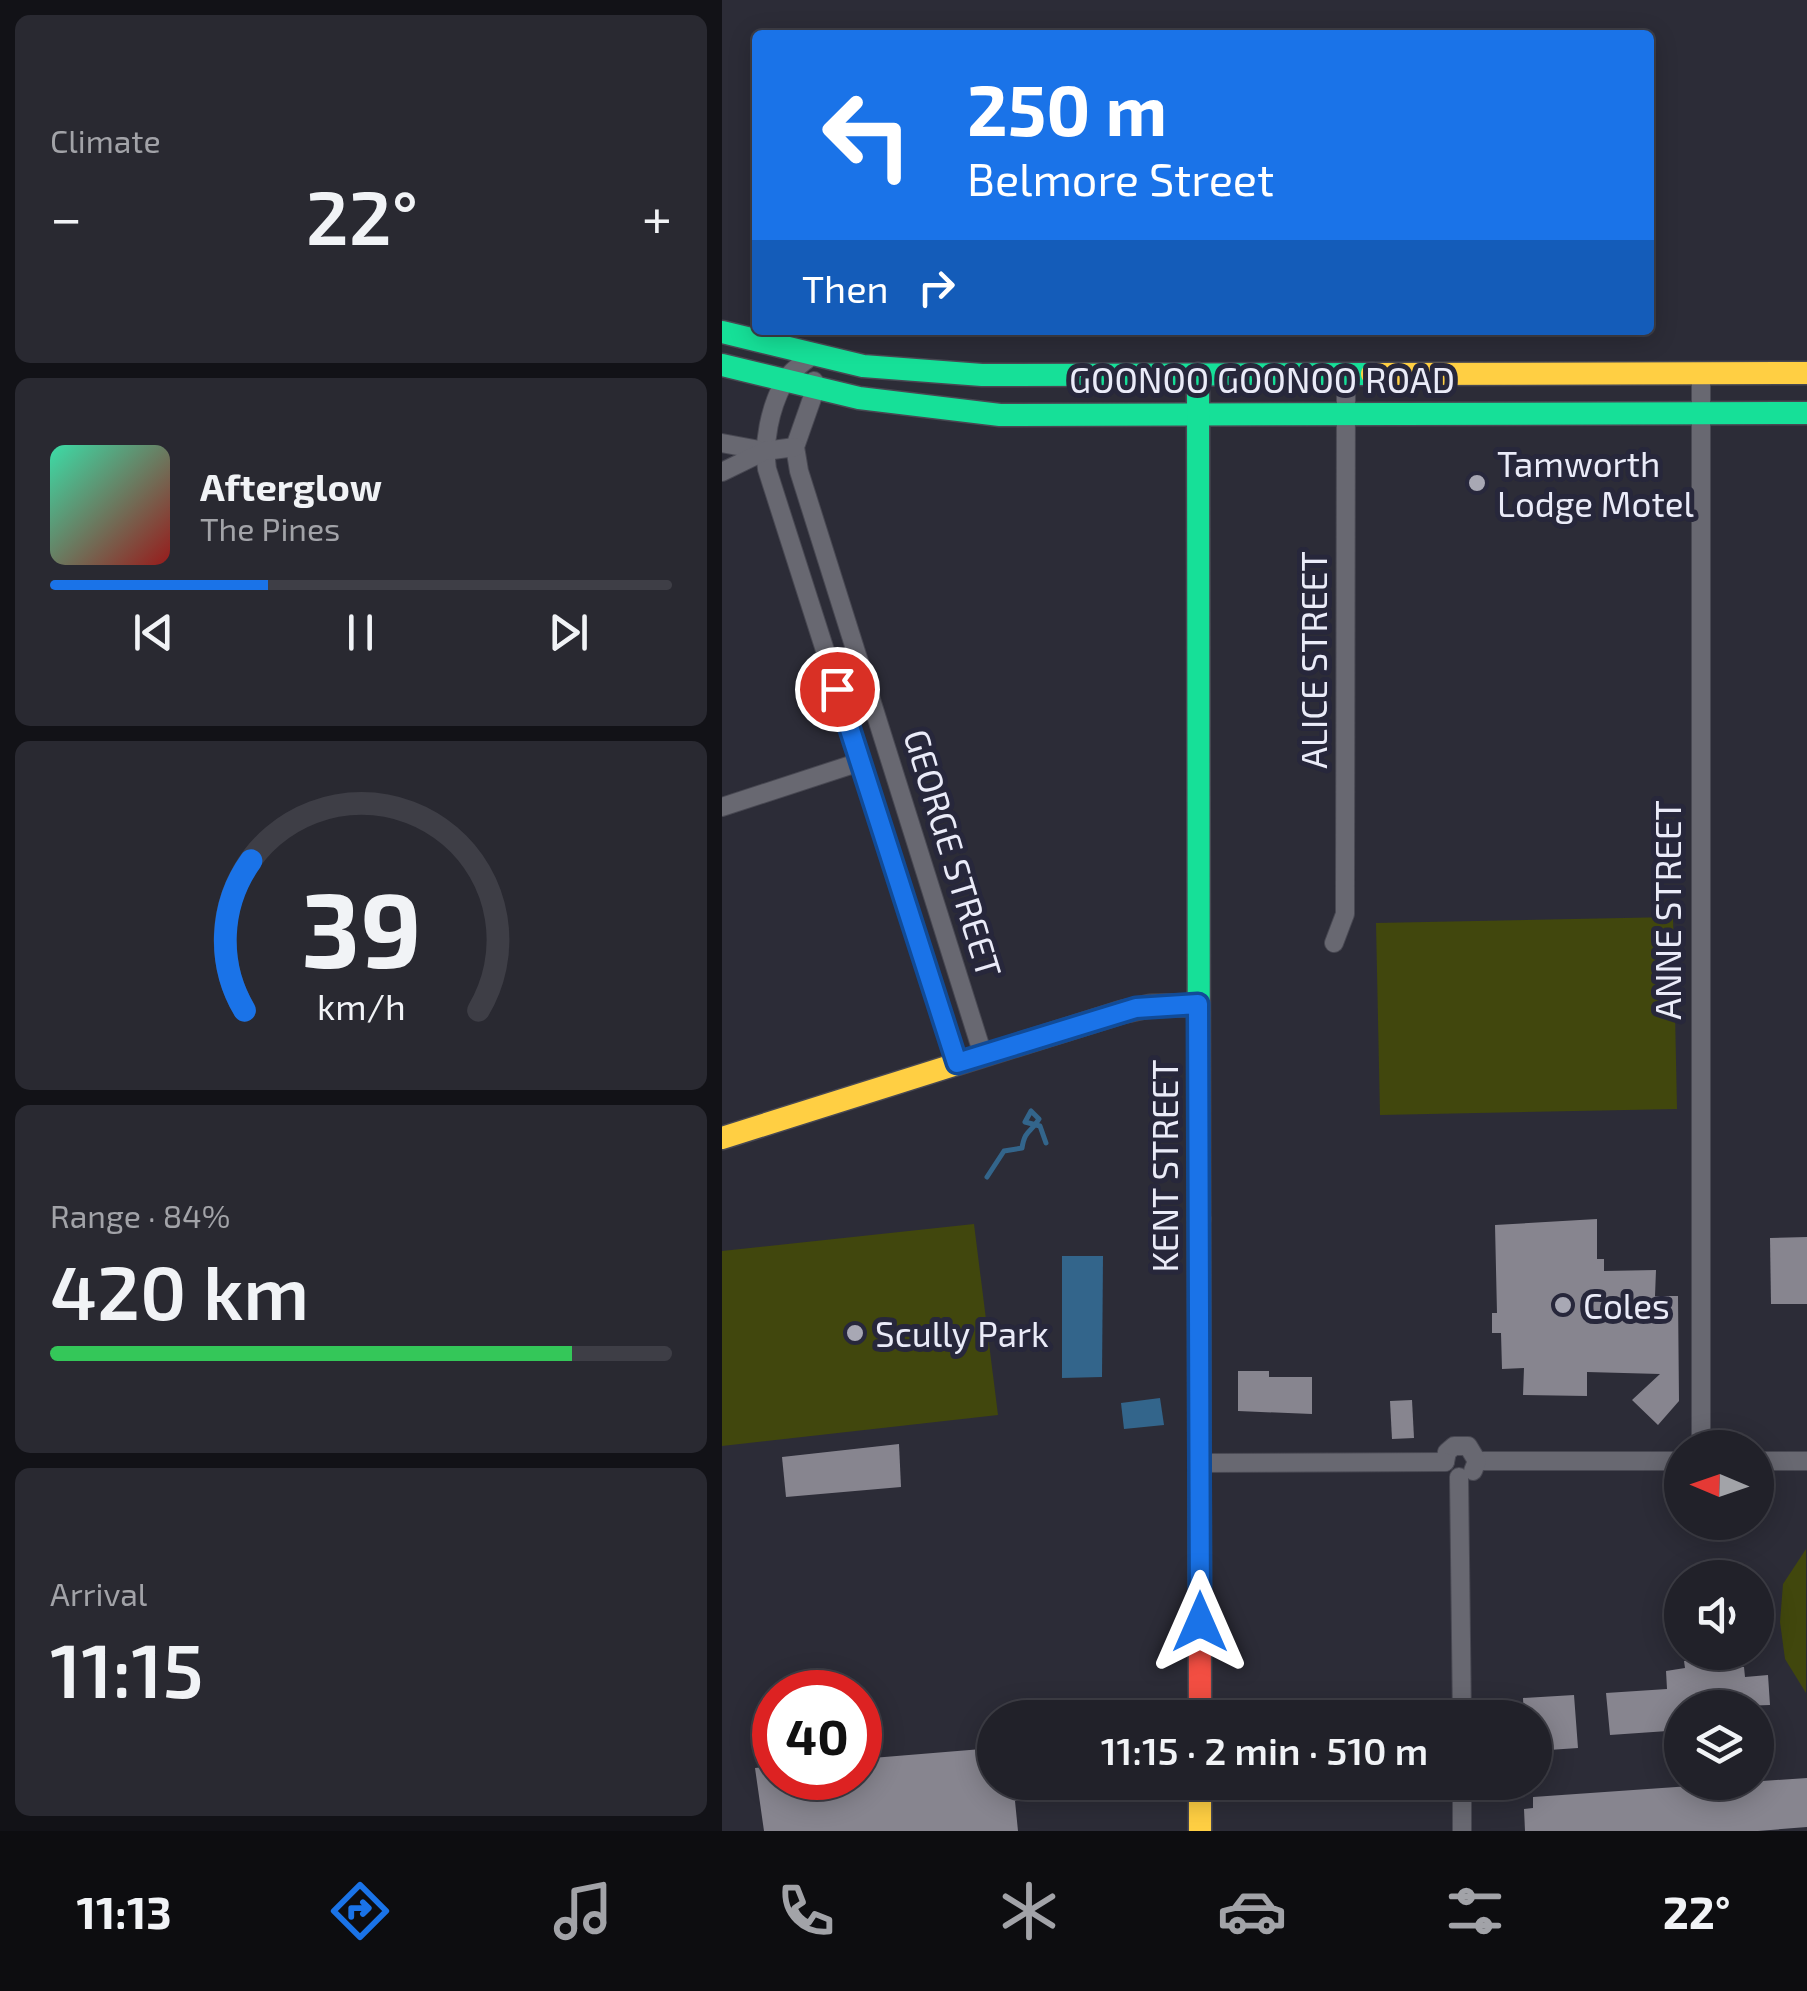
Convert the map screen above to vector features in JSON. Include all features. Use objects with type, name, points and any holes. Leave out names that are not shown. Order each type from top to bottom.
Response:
[{"type":"main road","name":"GOONOO GOONOO ROAD","points":[[722,332],[811,356],[930,373],[1806,373]]},
{"type":"main road","name":"GOONOO GOONOO ROAD","points":[[722,364],[815,390],[939,412],[1000,415],[1806,413]]},
{"type":"main road","name":"KENT STREET","points":[[1198,374],[1200,1700]]},
{"type":"main road","points":[[722,1138],[1136,1008],[1198,1004]]},
{"type":"main road","points":[[1200,1800],[1200,1831]]},
{"type":"street","points":[[722,472],[764,451],[784,382],[811,356]]},
{"type":"street","points":[[722,443],[764,451],[795,447],[815,390],[811,356]]},
{"type":"street","name":"ANNE STREET","points":[[1701,373],[1702,1430]]},
{"type":"street","name":"ALICE STREET","points":[[1334,943],[1345,914],[1346,375]]},
{"type":"street","name":"GEORGE STREET","points":[[795,447],[983,1055]]},
{"type":"street","name":"GEORGE STREET","points":[[764,451],[957,1063]]},
{"type":"street","points":[[722,807],[860,762]]},
{"type":"street","points":[[1458,1445],[1473,1450],[1477,1461],[1470,1474],[1460,1477],[1451,1473],[1445,1462],[1450,1449],[1458,1445]]},
{"type":"street","points":[[1774,1460],[1806,1461]]},
{"type":"street","points":[[1477,1461],[1664,1461]]},
{"type":"street","points":[[1200,1463],[1445,1462]]},
{"type":"street","points":[[1460,1477],[1462,1700]]},
{"type":"street","points":[[1462,1800],[1462,1831]]},
{"type":"green space","points":[[1673,917],[1677,1109],[1380,1115],[1376,923]]},
{"type":"green space","name":"Scully Park","points":[[974,1224],[998,1415],[722,1446],[722,1251]]},
{"type":"green space","points":[[1806,1549],[1806,1693],[1785,1659],[1780,1622],[1783,1584]]},
{"type":"water","points":[[1062,1256],[1103,1256],[1102,1377],[1062,1378]]},
{"type":"water","points":[[1160,1398],[1164,1425],[1124,1429],[1121,1403]]},
{"type":"building","points":[[1597,1219],[1597,1259],[1604,1259],[1604,1271],[1656,1270],[1655,1296],[1678,1296],[1679,1401],[1658,1425],[1632,1400],[1660,1374],[1587,1372],[1587,1396],[1523,1395],[1524,1368],[1502,1369],[1501,1333],[1492,1333],[1492,1313],[1497,1313],[1495,1225]]},
{"type":"building","points":[[1807,1237],[1807,1304],[1771,1304],[1770,1238]]},
{"type":"building","points":[[1238,1371],[1269,1371],[1269,1377],[1312,1377],[1312,1414],[1238,1411]]},
{"type":"building","points":[[1412,1400],[1414,1438],[1392,1439],[1390,1401]]},
{"type":"building","points":[[899,1444],[901,1487],[786,1497],[782,1457]]},
{"type":"building","points":[[1744,1670],[1745,1677],[1768,1675],[1769,1690],[1664,1690],[1664,1731],[1610,1735],[1606,1693],[1667,1689],[1666,1671]]},
{"type":"building","points":[[1574,1695],[1578,1748],[1552,1750],[1552,1700],[1523,1698]]},
{"type":"building","points":[[977,1749],[977,1800],[1022,1800],[1015,1801],[1018,1831],[764,1831],[760,1800],[882,1800],[882,1757]]},
{"type":"building","points":[[1807,1778],[1807,1827],[1758,1831],[1525,1831],[1524,1809],[1533,1808],[1533,1800],[1552,1800],[1552,1796],[1664,1788],[1664,1800],[1774,1800],[1774,1780]]},
{"type":"waterway","points":[[987,1177],[1004,1151],[1022,1148],[1027,1134],[1029,1132],[1033,1127],[1036,1123],[1039,1119],[1031,1111],[1025,1122],[1040,1126],[1046,1143]]},
{"type":"traffic: fast","points":[[722,332],[863,366],[982,375],[1372,374]]},
{"type":"traffic: fast","points":[[722,365],[859,398],[1000,415],[1807,413]]},
{"type":"traffic: fast","points":[[1198,374],[1199,1219]]},
{"type":"traffic: slow","points":[[1372,374],[1807,373]]},
{"type":"traffic: slow","points":[[722,1138],[1122,1012],[1150,1006],[1198,1005]]},
{"type":"traffic: slow","points":[[1200,1800],[1200,1831]]},
{"type":"traffic: jam","points":[[1199,1219],[1200,1700]]},
{"type":"place","name":"Tamworth Lodge Motel","points":[[1477,483]]},
{"type":"place","name":"Coles","points":[[1563,1305]]},
{"type":"place","name":"Scully Park","points":[[855,1333]]},
{"type":"route","points":[[837,689],[957,1063],[1136,1008],[1198,1004],[1200,1622]]}]
